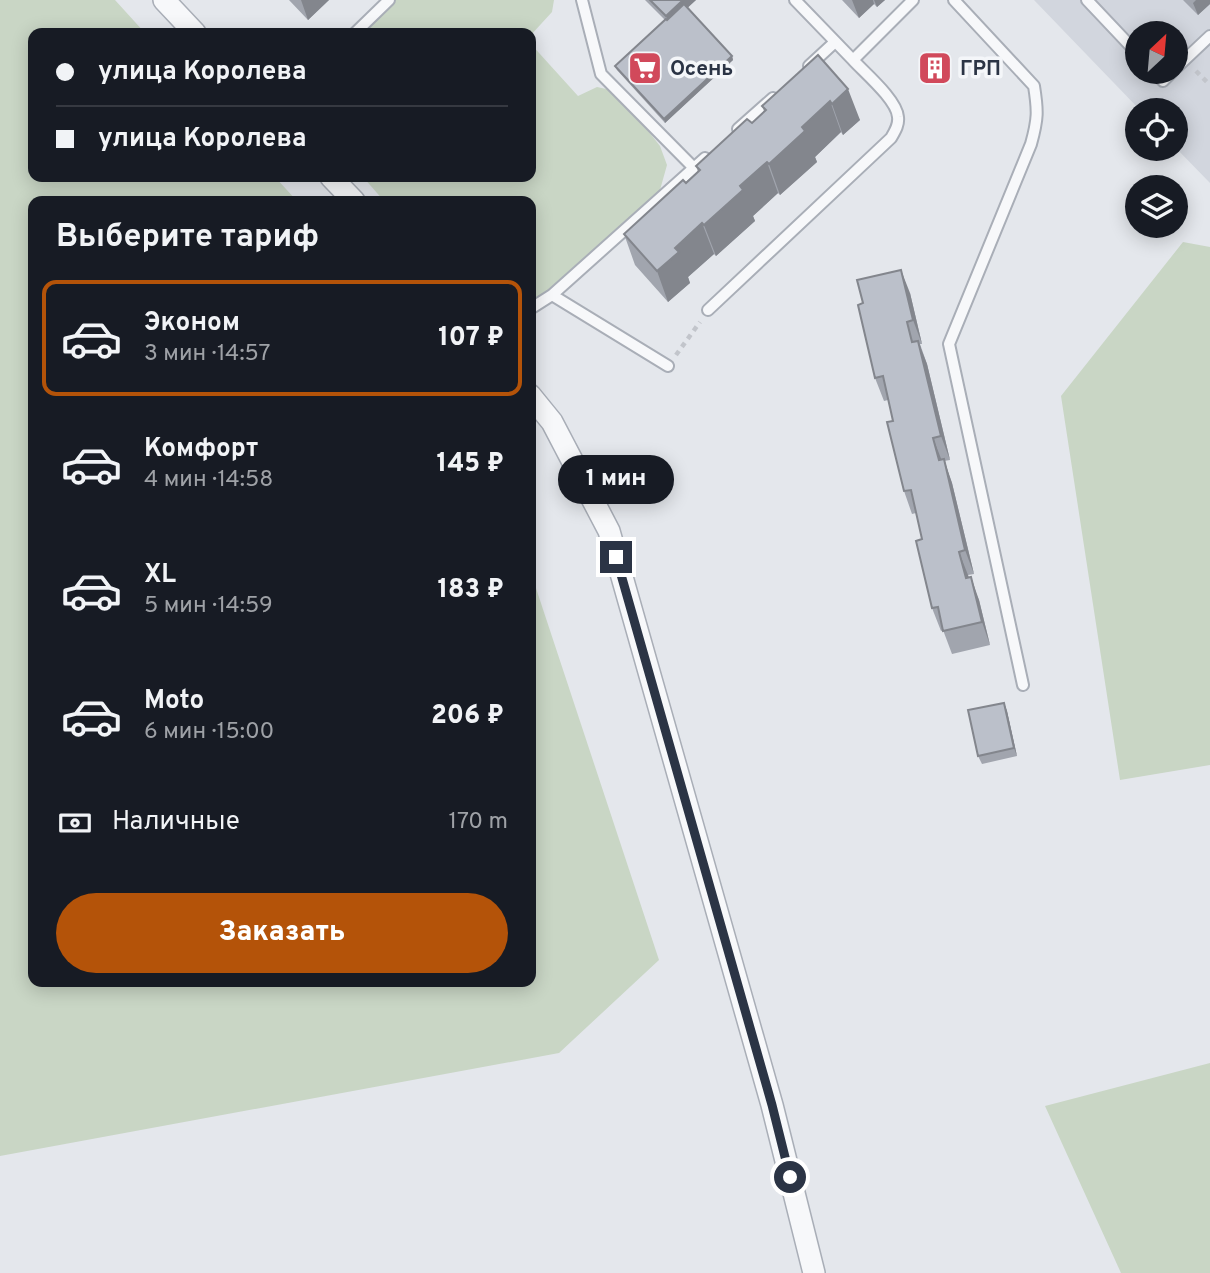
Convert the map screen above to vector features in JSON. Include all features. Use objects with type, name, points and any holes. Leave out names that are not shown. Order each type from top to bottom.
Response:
[{"type":"street","points":[[163,0],[190,28]]},
{"type":"street","points":[[336,182],[349,196]]},
{"type":"street","points":[[536,402],[552,422],[609,531],[768,1092],[814,1273]]},
{"type":"lane","points":[[360,28],[389,0]]},
{"type":"lane","points":[[582,0],[601,74],[694,168]]},
{"type":"lane","points":[[708,310],[891,138],[897,128],[896,107],[796,0]]},
{"type":"lane","points":[[853,60],[913,0]]},
{"type":"lane","points":[[954,0],[1034,86],[1037,105],[1037,121],[1031,144],[949,344],[1023,685]]},
{"type":"lane","points":[[1087,0],[1125,40]]},
{"type":"lane","points":[[1188,57],[1210,36]]},
{"type":"lane","points":[[805,69],[835,42]]},
{"type":"lane","points":[[734,132],[785,87]]},
{"type":"lane","points":[[536,305],[552,295],[714,150]]},
{"type":"lane","points":[[552,295],[668,366]]},
{"type":"path","points":[[668,366],[708,310]]},
{"type":"shaded area","points":[[1034,0],[1210,0],[1210,183],[1188,160],[1188,98],[1128,98]]},
{"type":"green space","points":[[0,0],[115,0],[140,28],[28,28],[28,182],[280,182],[292,196],[28,196],[28,987],[536,987],[536,588],[659,960],[559,1053],[0,1156]]},
{"type":"green space","points":[[392,0],[554,0],[552,12],[536,29],[361,28]]},
{"type":"green space","points":[[536,50],[578,96],[597,87],[611,90],[660,146],[667,165],[660,190],[536,301],[536,196],[380,196],[367,182],[536,182]]},
{"type":"green space","points":[[1183,242],[1210,247],[1210,765],[1120,780],[1061,396]]},
{"type":"green space","points":[[1210,1063],[1210,1273],[1121,1273],[1045,1106]]},
{"type":"building","points":[[650,0],[683,0],[666,16]]},
{"type":"building","points":[[684,4],[732,56],[664,119],[615,66]]},
{"type":"building","points":[[939,53],[944,59],[929,74],[923,67]]},
{"type":"building","points":[[818,55],[848,89],[832,104],[830,101],[802,127],[805,131],[740,186],[743,190],[675,248],[679,252],[657,271],[624,234],[683,180],[686,183],[700,170],[696,166],[747,119],[752,123],[766,110],[762,106]]},
{"type":"building","points":[[901,270],[913,320],[907,322],[912,342],[918,341],[941,436],[933,438],[939,460],[944,459],[965,550],[959,552],[966,578],[971,577],[982,622],[943,631],[938,607],[932,608],[916,541],[922,539],[911,490],[904,491],[887,422],[893,421],[883,376],[875,378],[858,305],[863,303],[857,280]]},
{"type":"building","points":[[1004,703],[1014,748],[978,756],[968,710]]},
{"type":"place","name":"Осень","points":[[645,68]]},
{"type":"place","name":"ГРП","points":[[935,68]]},
{"type":"route","points":[[616,557],[772,1105],[790,1177]]}]
